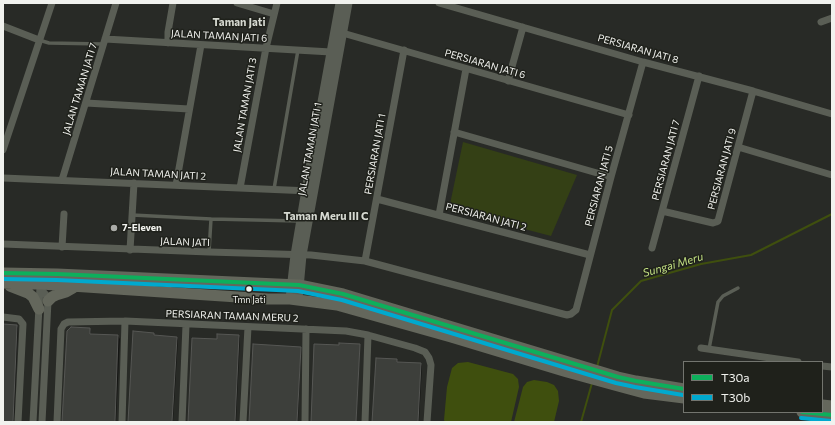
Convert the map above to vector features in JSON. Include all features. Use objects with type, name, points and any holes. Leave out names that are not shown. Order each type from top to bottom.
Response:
[{"type":"main road","points":[[3,279],[47,274],[295,285],[343,294],[524,349],[566,360],[644,392],[683,398]]},
{"type":"main road","points":[[3,279],[39,286],[268,299],[294,299],[337,305],[567,372],[618,382],[636,381],[683,389]]},
{"type":"main road","points":[[3,279],[12,287],[28,293],[33,297],[39,309]]},
{"type":"main road","points":[[48,301],[52,297],[66,292],[73,287]]},
{"type":"main road","points":[[812,413],[832,415]]},
{"type":"street","points":[[3,150],[52,3]]},
{"type":"street","name":"JALAN TAMAN JATI 7","points":[[62,180],[116,3]]},
{"type":"street","points":[[168,43],[168,32],[173,3]]},
{"type":"street","points":[[237,3],[274,14]]},
{"type":"street","name":"JALAN TAMAN JATI 3","points":[[240,188],[266,48],[277,3]]},
{"type":"street","name":"JALAN TAMAN JATI 1","points":[[294,299],[300,221],[309,191],[339,32],[340,3]]},
{"type":"street","name":"JALAN TAMAN JATI 1","points":[[298,255],[331,52],[348,3]]},
{"type":"street","name":"PERSIARAN JATI 8","points":[[439,3],[643,62],[699,76],[832,114]]},
{"type":"street","points":[[821,22],[832,18]]},
{"type":"street","points":[[3,26],[39,40]]},
{"type":"street","points":[[508,81],[524,27]]},
{"type":"street","name":"PERSIARAN JATI 6","points":[[339,32],[629,116]]},
{"type":"street","name":"JALAN TAMAN JATI 6","points":[[105,42],[168,43],[331,52]]},
{"type":"street","points":[[176,185],[201,45]]},
{"type":"street","name":"PERSIARAN JATI 1","points":[[365,261],[404,50]]},
{"type":"street","name":"PERSIARAN JATI 5","points":[[571,314],[576,310],[643,62]]},
{"type":"street","points":[[439,215],[466,69]]},
{"type":"street","name":"PERSIARAN JATI 7","points":[[652,248],[699,76]]},
{"type":"street","name":"PERSIARAN JATI 9","points":[[662,210],[713,223],[716,222],[719,218],[753,91]]},
{"type":"street","points":[[86,103],[189,109]]},
{"type":"street","points":[[454,132],[611,177]]},
{"type":"street","points":[[738,147],[832,175]]},
{"type":"street","name":"JALAN TAMAN JATI 2","points":[[3,178],[309,191]]},
{"type":"street","points":[[130,250],[134,183]]},
{"type":"street","name":"PERSIARAN JATI 2","points":[[377,199],[590,255]]},
{"type":"street","points":[[62,247],[64,214]]},
{"type":"street","name":"JALAN JATI","points":[[3,244],[130,250],[311,255],[365,261],[563,314],[571,314]]},
{"type":"street","points":[[33,422],[39,286],[47,274]]},
{"type":"street","points":[[39,286],[46,295],[48,301],[42,422]]},
{"type":"street","points":[[3,317],[20,319],[23,324],[18,422]]},
{"type":"street","name":"PERSIARAN TAMAN MERU 2","points":[[57,422],[61,329],[64,324],[68,322],[125,322],[346,331],[368,335],[415,348],[425,352],[431,365],[427,422]]},
{"type":"street","points":[[122,422],[125,322]]},
{"type":"street","points":[[182,422],[186,325]]},
{"type":"street","points":[[243,422],[248,327]]},
{"type":"street","points":[[305,422],[306,329]]},
{"type":"street","points":[[365,422],[368,335]]},
{"type":"street","points":[[701,348],[791,361]]},
{"type":"lane","points":[[39,40],[49,43],[105,42]]},
{"type":"lane","points":[[274,189],[298,50]]},
{"type":"lane","points":[[132,216],[300,221]]},
{"type":"lane","points":[[209,252],[211,219]]},
{"type":"lane","points":[[710,349],[718,302],[722,296],[738,288]]},
{"type":"shaded area","points":[[463,142],[577,175],[551,236],[449,209]]},
{"type":"shaded area","points":[[468,362],[513,374],[518,379],[519,387],[511,422],[445,422],[447,387],[452,368],[458,363]]},
{"type":"shaded area","points":[[534,380],[547,382],[554,385],[558,391],[559,401],[554,422],[514,422],[523,387],[527,382]]},
{"type":"building","points":[[3,324],[17,325],[13,422],[3,422]]},
{"type":"building","points":[[71,327],[90,328],[90,334],[118,335],[115,422],[62,422],[67,331]]},
{"type":"building","points":[[133,331],[177,337],[172,422],[128,422]]},
{"type":"building","points":[[217,334],[239,335],[235,422],[188,422],[192,338],[217,339]]},
{"type":"building","points":[[339,343],[360,344],[356,422],[311,422],[314,344],[339,345]]},
{"type":"building","points":[[253,344],[301,347],[297,422],[249,422]]},
{"type":"building","points":[[376,358],[397,359],[397,362],[421,363],[418,422],[372,422]]},
{"type":"waterway","name":"Sungai Meru","points":[[597,367],[612,310],[641,281],[701,264],[751,255],[832,214]]},
{"type":"waterway","name":"Sungai Meru","points":[[581,422],[592,383]]},
{"type":"transit line","name":"T30a","points":[[3,273],[299,285],[343,294],[618,377],[683,389]]},
{"type":"transit line","name":"T30b","points":[[3,279],[298,291],[342,300],[616,383],[683,395]]},
{"type":"transit line","name":"T30a","points":[[812,413],[832,415]]},
{"type":"transit line","name":"T30b","points":[[801,418],[831,421]]},
{"type":"place","name":"7-Eleven","points":[[114,228]]},
{"type":"place","name":"Tmn Jati","points":[[249,289]]},
{"type":"district","name":"Taman Jati","points":[[239,22]]},
{"type":"district","name":"Taman Meru III C","points":[[326,216]]}]
